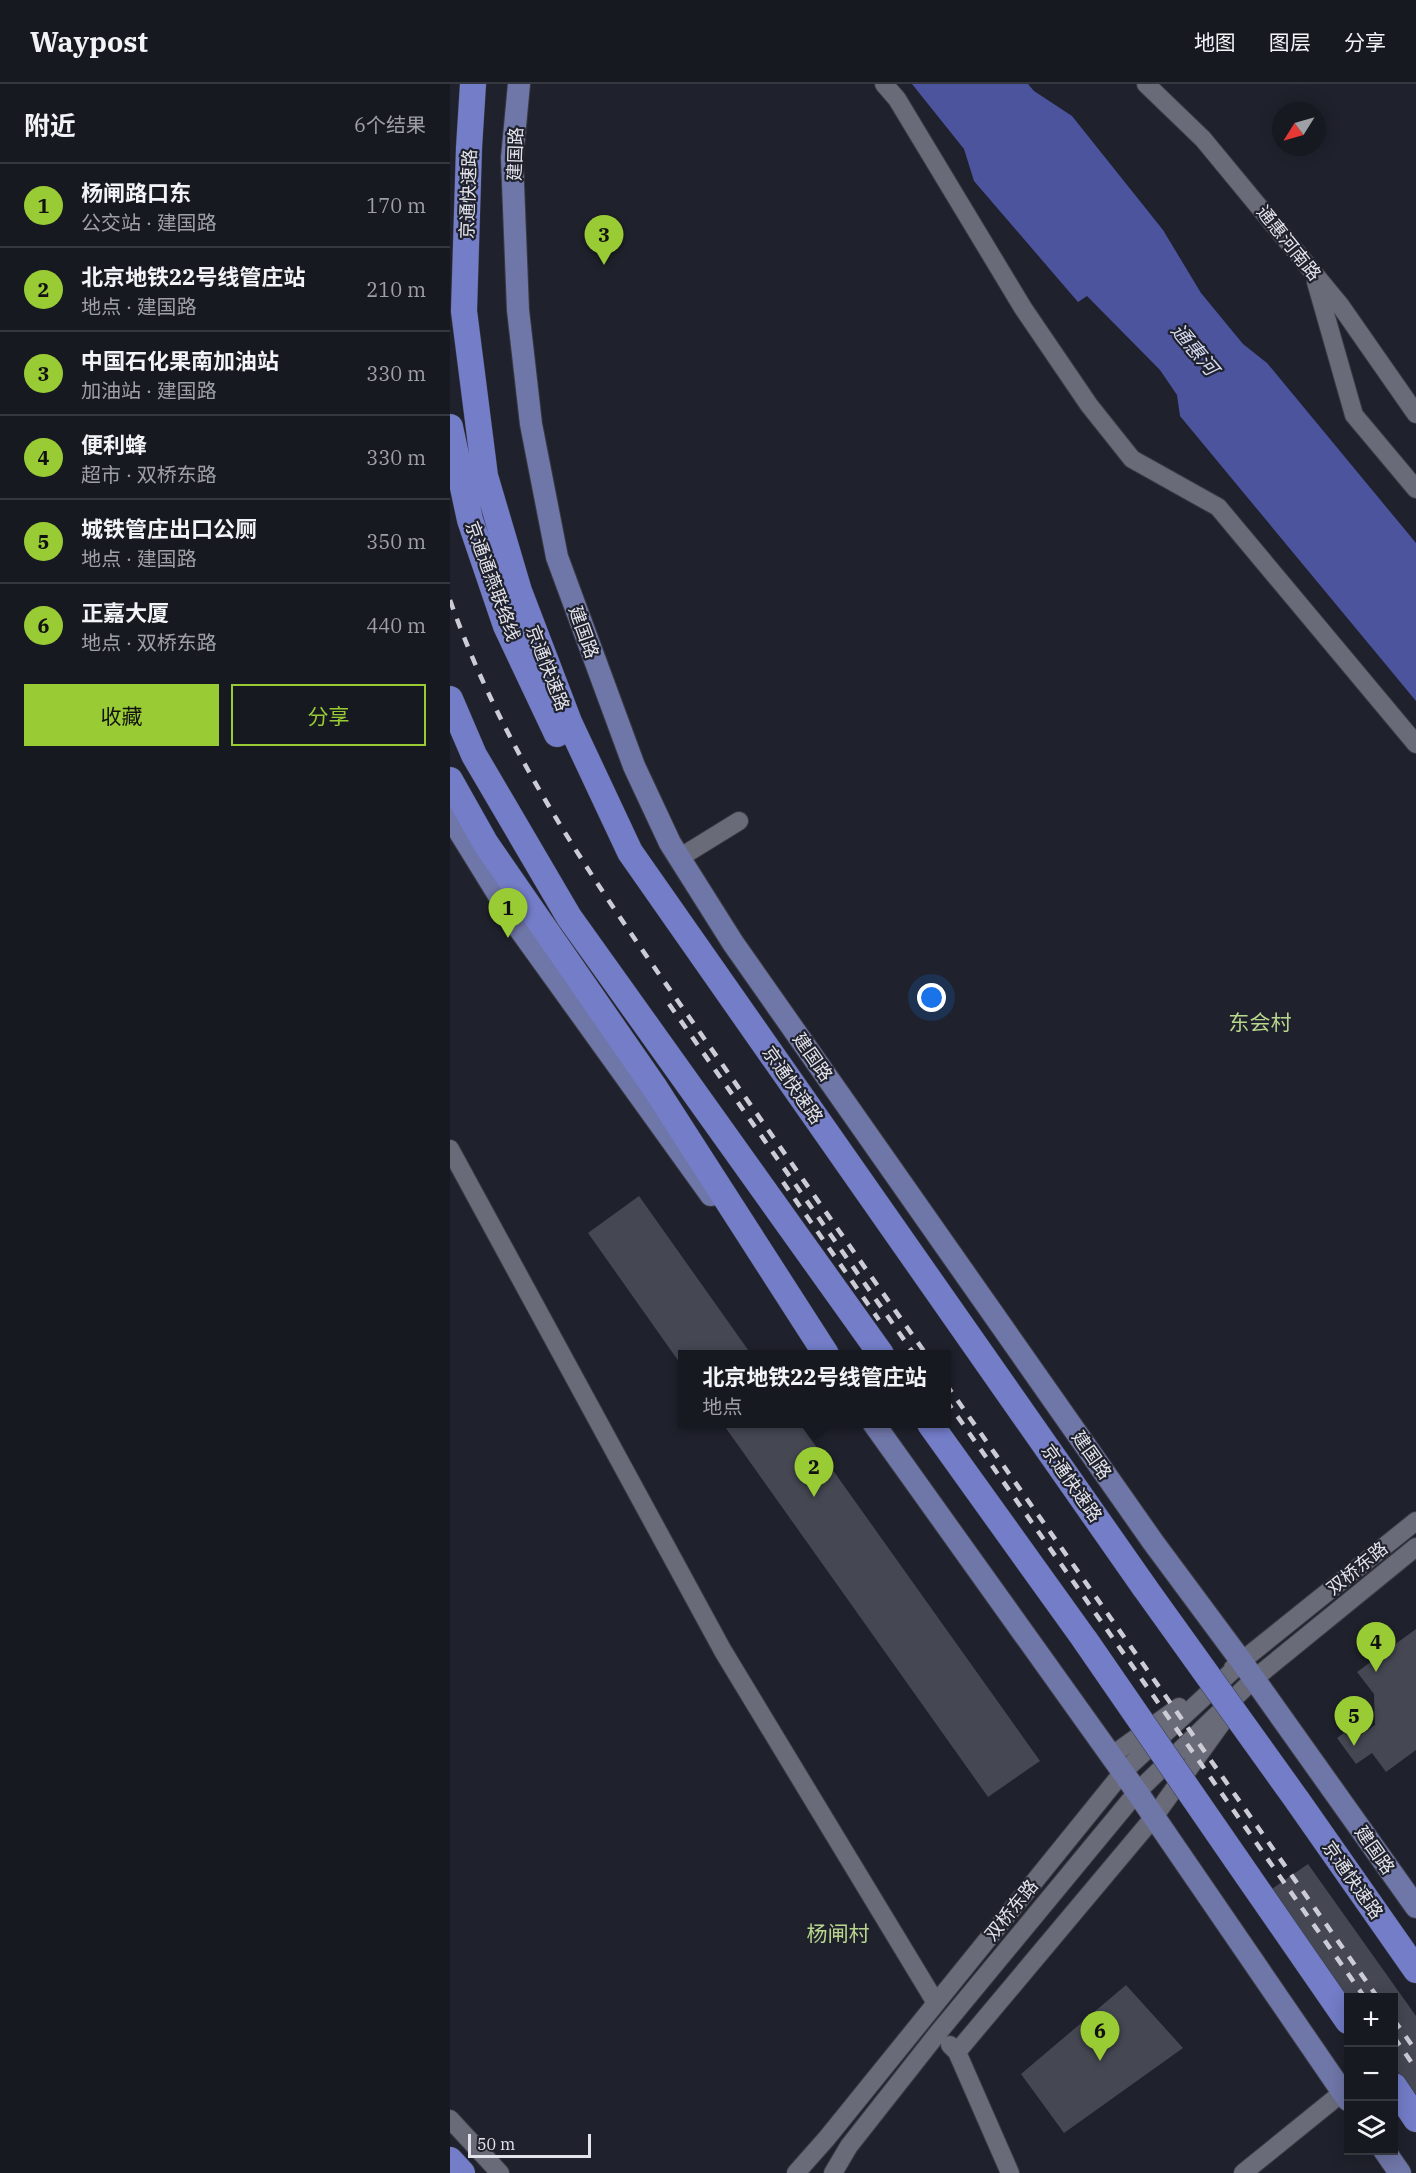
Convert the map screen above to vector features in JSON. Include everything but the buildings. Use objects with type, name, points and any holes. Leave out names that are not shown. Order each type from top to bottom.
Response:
[{"type":"highway","name":"京通快速路","points":[[473,84],[464,311],[485,476],[519,591],[569,722],[630,852],[1145,1588],[1416,1970]]},
{"type":"highway","name":"京通通燕联络线","points":[[450,427],[470,520],[506,626],[559,738],[630,852]]},
{"type":"highway","points":[[450,699],[474,755],[569,917]]},
{"type":"highway","points":[[450,742],[467,774],[878,1350]]},
{"type":"highway","points":[[450,780],[486,844],[655,1088],[822,1350]]},
{"type":"highway","points":[[933,1428],[1085,1640],[1344,2015]]},
{"type":"highway","points":[[1398,2092],[1416,2119]]},
{"type":"highway","points":[[450,2160],[462,2173]]},
{"type":"main road","name":"建国路","points":[[519,84],[512,158],[518,310],[531,424],[557,557],[634,766],[680,858],[781,1010],[1146,1532],[1248,1670],[1416,1907]]},
{"type":"main road","points":[[450,816],[525,936],[822,1350]]},
{"type":"main road","points":[[877,1428],[1137,1792],[1344,2093]]},
{"type":"main road","points":[[1387,2155],[1400,2173]]},
{"type":"street","points":[[884,84],[897,99],[956,193],[1023,308],[1089,405],[1132,459],[1218,507],[1416,744]]},
{"type":"street","name":"通惠河南路","points":[[1146,84],[1203,139],[1313,272],[1340,305],[1416,414]]},
{"type":"street","points":[[1313,272],[1354,415],[1416,489]]},
{"type":"street","points":[[680,858],[739,821]]},
{"type":"street","points":[[450,1149],[723,1651],[936,2003]]},
{"type":"street","name":"双桥东路","points":[[833,2173],[849,2146],[938,2033],[1137,1792],[1248,1670],[1416,1521]]},
{"type":"street","name":"双桥东路","points":[[796,2173],[936,2003],[1117,1764],[1416,1547]]},
{"type":"street","name":"双桥东路","points":[[957,2052],[1154,1817],[1248,1670]]},
{"type":"street","points":[[938,2033],[957,2052],[1010,2173]]},
{"type":"street","points":[[1243,2173],[1344,2097]]},
{"type":"street","points":[[450,2119],[500,2173]]},
{"type":"water","name":"通惠河","points":[[912,84],[1028,84],[1034,91],[1072,116],[1163,230],[1201,293],[1243,344],[1267,363],[1416,543],[1416,701],[1180,416],[1177,395],[1160,370],[1087,296],[1078,302],[974,181],[964,149]]},
{"type":"railway","points":[[450,600],[472,658],[498,713],[557,820],[659,974],[923,1350]]},
{"type":"railway","points":[[669,1004],[911,1350]]},
{"type":"railway","points":[[783,1182],[879,1320]]},
{"type":"railway","points":[[951,1391],[1374,1993]]},
{"type":"railway","points":[[951,1407],[1361,1993]]},
{"type":"railway","points":[[1398,2026],[1416,2051]]},
{"type":"railway","points":[[1398,2043],[1416,2069]]},
{"type":"place","name":"中国石化果南加油站","points":[[604,265]]},
{"type":"place","name":"杨闸路口东","points":[[508,938]]},
{"type":"place","name":"北京地铁22号线管庄站","points":[[814,1497]]},
{"type":"place","name":"便利蜂","points":[[1376,1672]]},
{"type":"place","name":"城铁管庄出口公厕","points":[[1354,1746]]},
{"type":"place","name":"正嘉大厦","points":[[1100,2061]]},
{"type":"district","name":"东会村","points":[[1260,1022]]},
{"type":"district","name":"杨闸村","points":[[838,1933]]}]
